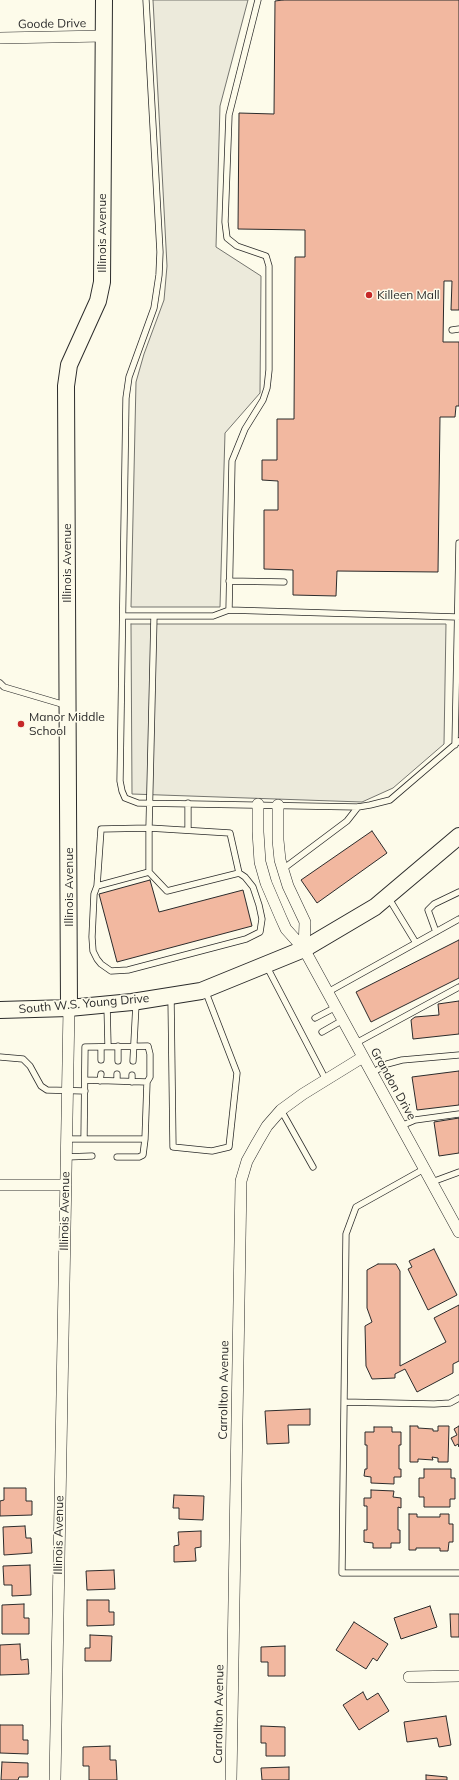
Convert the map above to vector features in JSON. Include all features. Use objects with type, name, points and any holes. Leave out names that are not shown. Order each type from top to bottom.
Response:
[{"type":"street","name":"Illinois Avenue","points":[[55,1780],[69,1008],[66,386],[69,365],[98,301],[102,282],[104,0]]},
{"type":"street","name":"Goode Drive","points":[[0,38],[104,36]]},
{"type":"street","name":"Grandon Drive","points":[[258,804],[260,862],[266,883],[286,929],[304,949],[459,1232]]},
{"type":"street","points":[[278,805],[278,840],[280,860],[288,886],[305,922],[304,949]]},
{"type":"street","name":"South W.S. Young Drive","points":[[0,1010],[69,1008],[136,1002],[205,989],[304,949],[375,907],[459,836]]},
{"type":"street","name":"Carrollton Avenue","points":[[230,1780],[241,1181],[247,1161],[256,1143],[267,1126],[281,1110],[363,1057]]},
{"type":"street","points":[[0,1185],[66,1185]]},
{"type":"street","points":[[410,1677],[459,1676]]},
{"type":"lane","points":[[146,0],[160,252],[159,275],[154,308],[129,377],[126,398],[120,781],[125,798],[138,803],[358,807],[390,800],[457,743],[457,617],[459,543]]},
{"type":"lane","points":[[229,610],[232,461],[245,430],[263,400],[267,388],[269,370],[269,266],[266,256],[237,246],[227,238],[225,222],[229,115],[258,0]]},
{"type":"lane","points":[[452,330],[459,330]]},
{"type":"lane","points":[[229,581],[284,582]]},
{"type":"lane","points":[[123,616],[214,616],[229,610],[457,617]]},
{"type":"lane","points":[[154,616],[149,872],[167,891],[239,873]]},
{"type":"lane","points":[[1,687],[68,705]]},
{"type":"lane","points":[[188,803],[188,830]]},
{"type":"lane","points":[[283,869],[347,821],[358,807]]},
{"type":"lane","points":[[149,828],[188,830],[230,833],[239,873],[245,877],[253,887],[262,919],[260,932],[246,939],[128,970],[111,971],[101,964],[93,951],[92,937],[94,894],[98,886],[101,829],[149,828]]},
{"type":"lane","points":[[98,886],[149,872]]},
{"type":"lane","points":[[436,932],[428,910],[434,904],[459,892]]},
{"type":"lane","points":[[388,896],[416,943]]},
{"type":"lane","points":[[328,992],[459,919]]},
{"type":"lane","points":[[266,964],[308,1039],[326,1080]]},
{"type":"lane","points":[[356,1043],[459,988]]},
{"type":"lane","points":[[170,996],[172,1146],[212,1151],[229,1147],[238,1072],[205,989]]},
{"type":"lane","points":[[133,1060],[136,1002]]},
{"type":"lane","points":[[107,1004],[108,1046]]},
{"type":"lane","points":[[315,1018],[336,1007]]},
{"type":"lane","points":[[322,1032],[343,1020]]},
{"type":"lane","points":[[84,1139],[85,1046],[148,1046],[150,1054],[150,1077],[146,1082],[145,1139],[143,1154],[139,1157],[117,1157]]},
{"type":"lane","points":[[118,1046],[118,1061]]},
{"type":"lane","points":[[101,1047],[101,1060]]},
{"type":"lane","points":[[372,1073],[387,1064],[402,1060],[459,1055]]},
{"type":"lane","points":[[0,1057],[23,1059],[30,1066],[41,1086],[47,1090],[85,1091]]},
{"type":"lane","points":[[100,1081],[101,1074]]},
{"type":"lane","points":[[117,1074],[117,1081]]},
{"type":"lane","points":[[132,1075],[132,1082]]},
{"type":"lane","points":[[85,1080],[146,1082]]},
{"type":"lane","points":[[281,1110],[313,1167]]},
{"type":"lane","points":[[401,1126],[415,1120],[459,1114]]},
{"type":"lane","points":[[67,1139],[145,1139]]},
{"type":"lane","points":[[66,1157],[92,1156]]},
{"type":"lane","points":[[424,1169],[356,1207],[346,1234],[342,1573],[459,1573]]},
{"type":"lane","points":[[432,1182],[459,1172]]},
{"type":"lane","points":[[344,1402],[434,1404],[450,1403],[459,1398]]},
{"type":"shaded area","points":[[153,0],[248,0],[220,106],[216,247],[261,276],[260,393],[225,433],[220,607],[131,607],[136,382],[144,354],[164,300],[167,266]]},
{"type":"shaded area","points":[[131,624],[446,624],[444,744],[393,788],[362,802],[132,794]]},
{"type":"building","name":"Killeen Mall","points":[[459,0],[459,310],[451,310],[452,281],[444,281],[443,342],[459,342],[459,406],[456,406],[455,417],[440,417],[438,572],[337,571],[336,596],[293,595],[293,570],[264,569],[264,510],[278,510],[278,481],[262,480],[262,460],[277,460],[277,419],[294,419],[295,257],[305,257],[305,230],[238,229],[239,113],[274,114],[275,1]]},
{"type":"building","points":[[372,831],[387,853],[317,903],[301,880]]},
{"type":"building","points":[[150,880],[159,912],[243,890],[252,926],[117,962],[99,894]]},
{"type":"building","points":[[459,940],[459,978],[371,1022],[356,992]]},
{"type":"building","points":[[459,1001],[459,1034],[413,1039],[411,1020],[415,1017],[439,1015],[438,1004]]},
{"type":"building","points":[[459,1071],[459,1105],[417,1110],[412,1077]]},
{"type":"building","points":[[459,1118],[459,1153],[439,1156],[434,1122]]},
{"type":"building","points":[[434,1249],[457,1295],[428,1310],[408,1269],[412,1267],[409,1261]]},
{"type":"building","points":[[378,1264],[396,1264],[400,1271],[400,1366],[446,1342],[434,1318],[459,1305],[459,1361],[453,1364],[453,1373],[417,1392],[405,1369],[395,1374],[395,1378],[372,1379],[366,1366],[365,1326],[372,1322],[367,1308],[367,1270]]},
{"type":"building","points":[[310,1409],[310,1425],[288,1425],[289,1443],[267,1444],[265,1411]]},
{"type":"building","points":[[410,1426],[418,1426],[418,1428],[433,1429],[433,1431],[438,1431],[438,1426],[449,1426],[448,1462],[438,1462],[438,1458],[432,1457],[433,1460],[418,1459],[418,1462],[410,1462]]},
{"type":"building","points":[[459,1426],[459,1447],[458,1444],[455,1446],[451,1438],[457,1435],[454,1429]]},
{"type":"building","points":[[374,1427],[392,1427],[392,1432],[401,1432],[401,1445],[399,1445],[399,1469],[401,1469],[401,1477],[394,1477],[394,1484],[371,1483],[371,1477],[364,1476],[365,1469],[367,1469],[367,1445],[365,1445],[365,1432],[374,1432]]},
{"type":"building","points":[[424,1469],[451,1469],[451,1478],[455,1478],[455,1499],[450,1499],[450,1507],[424,1507],[424,1497],[419,1497],[419,1478],[424,1478]]},
{"type":"building","points":[[4,1488],[26,1488],[26,1501],[32,1501],[32,1515],[0,1516],[0,1501],[4,1500]]},
{"type":"building","points":[[371,1490],[394,1491],[393,1497],[401,1498],[401,1508],[398,1507],[398,1530],[400,1530],[400,1543],[391,1543],[391,1548],[373,1548],[373,1543],[364,1542],[364,1530],[367,1530],[367,1506],[364,1506],[364,1498],[371,1498]]},
{"type":"building","points":[[174,1495],[204,1496],[203,1520],[179,1519],[179,1508],[173,1508]]},
{"type":"building","points":[[409,1514],[417,1514],[417,1517],[440,1517],[440,1514],[449,1514],[449,1524],[453,1524],[453,1542],[449,1542],[448,1551],[440,1551],[440,1548],[416,1548],[416,1550],[409,1550]]},
{"type":"building","points":[[25,1526],[26,1538],[31,1538],[32,1553],[4,1555],[3,1527]]},
{"type":"building","points":[[201,1531],[201,1547],[195,1548],[196,1561],[174,1562],[174,1546],[179,1545],[178,1532]]},
{"type":"building","points":[[30,1565],[31,1595],[12,1596],[12,1585],[4,1585],[3,1566]]},
{"type":"building","points":[[114,1570],[115,1589],[87,1590],[86,1571]]},
{"type":"building","points":[[87,1600],[109,1600],[109,1612],[114,1612],[114,1625],[87,1626]]},
{"type":"building","points":[[24,1604],[24,1618],[29,1618],[29,1634],[2,1634],[2,1605]]},
{"type":"building","points":[[430,1606],[437,1627],[401,1639],[394,1618]]},
{"type":"building","points":[[450,1614],[459,1614],[459,1637],[451,1637]]},
{"type":"building","points":[[354,1622],[388,1644],[377,1661],[373,1658],[366,1669],[336,1650]]},
{"type":"building","points":[[90,1635],[112,1636],[111,1661],[85,1661],[85,1648],[90,1648]]},
{"type":"building","points":[[20,1644],[21,1660],[28,1659],[29,1674],[0,1675],[0,1645]]},
{"type":"building","points":[[285,1646],[285,1676],[268,1676],[268,1662],[261,1662],[261,1647]]},
{"type":"building","points":[[363,1692],[367,1700],[378,1693],[389,1711],[359,1730],[343,1705]]},
{"type":"building","points":[[446,1716],[451,1745],[439,1747],[437,1738],[407,1742],[404,1722]]},
{"type":"building","points":[[0,1725],[23,1725],[23,1740],[28,1740],[28,1754],[0,1753]]},
{"type":"building","points":[[261,1726],[285,1727],[285,1756],[266,1756],[266,1743],[261,1743]]},
{"type":"building","points":[[110,1746],[110,1760],[116,1760],[117,1780],[89,1780],[89,1766],[83,1766],[83,1747]]},
{"type":"building","points":[[2,1762],[28,1763],[28,1777],[19,1777],[18,1780],[1,1780]]},
{"type":"building","points":[[289,1767],[289,1780],[262,1780],[261,1768]]},
{"type":"building","points":[[426,1775],[447,1777],[447,1780],[426,1780]]},
{"type":"place","name":"Killeen Mall","points":[[369,295]]},
{"type":"place","name":"Manor Middle School","points":[[21,724]]}]
